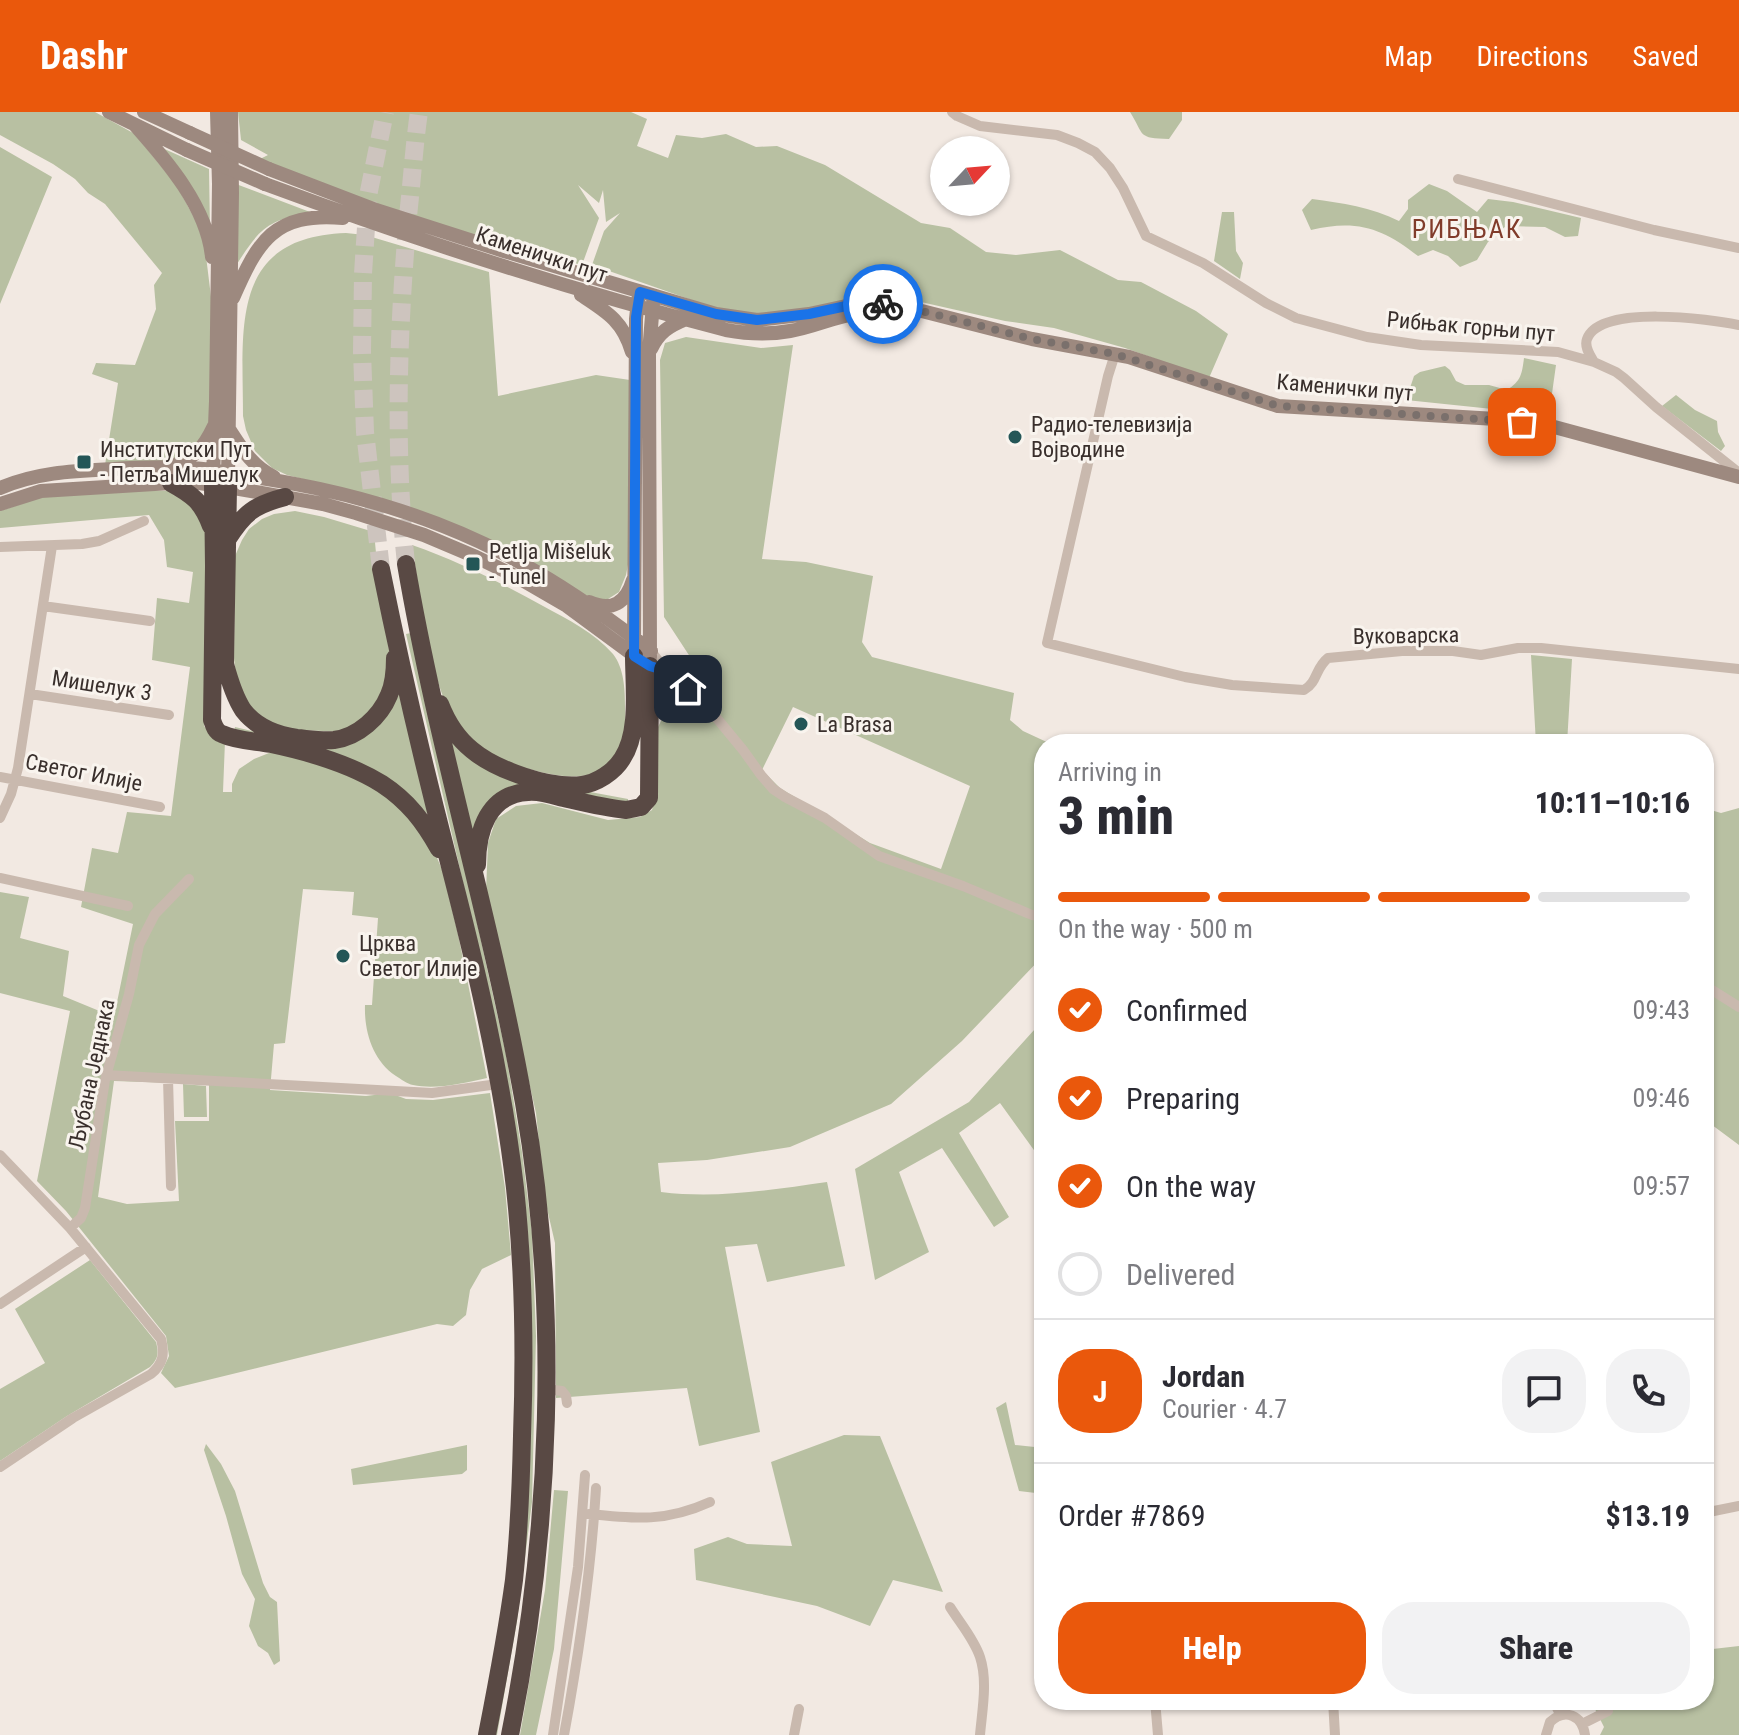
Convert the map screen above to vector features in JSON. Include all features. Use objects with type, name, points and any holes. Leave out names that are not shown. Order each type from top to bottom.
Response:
[{"type":"highway","points":[[170,475],[198,501],[220,537],[225,664],[230,683],[244,711],[258,724],[274,733],[319,740],[336,740],[362,729],[382,708],[390,692],[395,661],[393,627]]},
{"type":"highway","points":[[221,479],[212,720],[217,731],[333,761],[381,784],[408,804],[426,825],[457,889]]},
{"type":"highway","points":[[220,537],[235,527],[250,510],[283,489]]},
{"type":"highway","points":[[406,564],[445,758],[514,1050],[532,1160],[541,1244],[545,1415],[539,1539],[524,1665],[510,1735]]},
{"type":"highway","points":[[381,569],[483,1007],[515,1186],[524,1367],[518,1535],[504,1649],[487,1735]]},
{"type":"highway","points":[[426,668],[442,710],[457,735],[472,750],[489,762],[532,778],[583,785],[609,773],[623,758],[633,734],[647,656]]},
{"type":"highway","points":[[481,907],[478,839],[488,815],[507,798],[533,792],[626,810],[637,809],[646,803],[649,798],[650,766],[647,656]]},
{"type":"main road","points":[[109,112],[187,150],[267,176]]},
{"type":"main road","points":[[144,112],[190,133],[267,176]]},
{"type":"main road","points":[[217,112],[224,308]]},
{"type":"main road","points":[[221,479],[224,308],[232,193],[231,112]]},
{"type":"main road","points":[[135,125],[182,184],[202,221],[224,308]]},
{"type":"main road","name":"Каменички пут","points":[[267,176],[368,220],[571,288],[757,320],[809,314],[860,303],[906,307],[1032,339],[1115,354],[1278,406],[1547,425],[1739,475]]},
{"type":"main road","name":"Каменички пут","points":[[267,176],[504,251],[646,301],[686,319],[748,334],[793,331],[853,314],[906,307]]},
{"type":"main road","points":[[224,308],[257,248],[269,236],[297,220],[313,217],[368,220]]},
{"type":"main road","points":[[571,288],[621,325],[628,339],[636,377]]},
{"type":"main road","points":[[646,301],[649,353],[647,656]]},
{"type":"main road","points":[[646,301],[636,377],[636,572],[647,656]]},
{"type":"main road","points":[[649,353],[663,331],[686,319]]},
{"type":"main road","points":[[0,504],[28,494],[57,489],[170,475],[202,449],[222,425]]},
{"type":"main road","points":[[222,425],[249,459],[283,489],[424,535],[476,557],[517,577],[647,656]]},
{"type":"main road","points":[[0,488],[50,473],[133,468],[357,499],[461,534],[535,570],[574,596],[647,656]]},
{"type":"main road","points":[[574,596],[596,605],[611,606],[626,596],[636,572]]},
{"type":"street","name":"Рибњак горњи пут","points":[[952,112],[980,126],[1057,135],[1095,152],[1123,188],[1146,236],[1203,263],[1254,297],[1296,318],[1398,342],[1558,352],[1594,362],[1624,378],[1739,475]]},
{"type":"street","points":[[1458,179],[1654,230],[1739,248]]},
{"type":"street","points":[[1594,362],[1586,347],[1588,337],[1596,328],[1610,321],[1675,316],[1739,325]]},
{"type":"street","name":"Вуковарска","points":[[1115,354],[1047,643],[1185,677],[1232,685],[1304,690],[1311,685],[1320,664],[1328,658],[1402,651],[1453,651],[1481,655],[1518,648],[1541,648],[1739,669]]},
{"type":"street","points":[[0,547],[99,541],[144,521]]},
{"type":"street","points":[[0,818],[16,780],[52,546]]},
{"type":"street","points":[[43,606],[150,621]]},
{"type":"street","points":[[647,656],[701,699],[773,789],[825,818],[879,856],[1034,915]]},
{"type":"street","name":"Мишелук 3","points":[[30,694],[169,715]]},
{"type":"street","name":"Светог Илије","points":[[0,777],[160,807]]},
{"type":"street","points":[[0,878],[128,906]]},
{"type":"street","name":"Љубана Једнака","points":[[70,1228],[81,1218],[85,1208],[106,1075],[139,945],[155,914],[189,879]]},
{"type":"street","points":[[1714,991],[1739,1007]]},
{"type":"street","points":[[106,1075],[432,1093],[499,1091]]},
{"type":"street","points":[[168,1079],[171,1186]]},
{"type":"street","points":[[0,1467],[73,1418],[151,1374],[163,1358],[161,1339],[70,1228],[2,1160]]},
{"type":"street","points":[[0,1304],[86,1247]]},
{"type":"street","points":[[545,1389],[562,1391],[567,1403]]},
{"type":"street","points":[[564,1735],[577,1656],[589,1514],[585,1475]]},
{"type":"street","points":[[553,1735],[578,1567],[596,1488]]},
{"type":"street","points":[[589,1514],[657,1518],[690,1511],[710,1502]]},
{"type":"street","points":[[1714,1511],[1739,1506]]},
{"type":"street","points":[[950,1607],[982,1661],[980,1735]]},
{"type":"street","points":[[794,1735],[799,1709]]},
{"type":"street","points":[[1156,1710],[1158,1735]]},
{"type":"street","points":[[1334,1710],[1335,1735]]},
{"type":"street","points":[[1558,1710],[1560,1714]]},
{"type":"street","points":[[1546,1735],[1550,1722],[1560,1714],[1573,1716],[1583,1729],[1608,1711]]},
{"type":"green space","points":[[0,112],[95,112],[135,134],[177,186],[197,223],[205,248],[213,313],[213,414],[206,434],[182,461],[105,465],[118,383],[92,374],[96,363],[135,365],[156,309],[154,285],[162,273],[105,204],[53,164],[0,135]]},
{"type":"green space","points":[[238,112],[631,112],[647,119],[637,146],[668,158],[676,135],[702,138],[726,134],[756,147],[777,146],[825,165],[921,223],[950,228],[986,252],[1016,255],[1060,250],[1118,280],[1141,282],[1196,311],[1228,334],[1209,378],[1125,348],[1054,328],[1005,321],[921,302],[878,298],[782,317],[723,311],[592,265],[604,231],[620,213],[606,222],[603,190],[599,203],[578,185],[599,218],[582,265],[425,223],[258,160],[268,155],[241,140]]},
{"type":"green space","points":[[1130,112],[1182,112],[1182,120],[1169,139],[1152,138],[1143,134]]},
{"type":"green space","points":[[0,147],[52,177],[0,304]]},
{"type":"green space","points":[[160,147],[209,169],[210,231]]},
{"type":"green space","points":[[236,184],[310,212],[266,228],[237,264]]},
{"type":"green space","points":[[1429,184],[1447,191],[1477,212],[1488,199],[1581,218],[1578,236],[1565,237],[1545,227],[1506,226],[1488,242],[1477,260],[1460,267],[1448,256],[1433,250],[1418,256],[1393,239],[1368,228],[1342,225],[1311,230],[1302,210],[1312,199],[1367,209],[1399,221],[1408,209],[1408,200]]},
{"type":"green space","points":[[1222,212],[1234,212],[1236,251],[1243,263],[1240,279],[1214,261]]},
{"type":"green space","points":[[346,233],[365,235],[489,272],[498,396],[596,375],[630,380],[630,554],[619,592],[608,599],[594,599],[358,493],[287,475],[272,468],[255,451],[243,416],[245,320],[251,293],[262,269],[281,251],[308,238]]},
{"type":"green space","points":[[686,337],[761,348],[793,345],[762,559],[806,562],[873,576],[862,642],[872,657],[1014,693],[1010,720],[1034,736],[1034,965],[962,1041],[891,1104],[790,1147],[707,1160],[658,1163],[661,1192],[723,1194],[827,1182],[845,1266],[767,1282],[757,1244],[725,1247],[760,1432],[699,1446],[687,1388],[556,1398],[555,1243],[545,1200],[536,1113],[486,891],[488,843],[496,819],[516,806],[542,803],[608,820],[640,817],[652,810],[658,784],[658,727],[669,705],[697,692],[700,672],[664,617],[660,360],[665,343]],"holes":[[[793,707],[970,786],[941,869],[870,843],[780,788],[762,770]]]},
{"type":"green space","points":[[1524,358],[1556,365],[1549,415],[1406,400],[1414,376],[1445,366],[1456,381],[1465,385],[1489,385],[1507,390],[1520,377]]},
{"type":"green space","points":[[1676,395],[1695,410],[1717,421],[1718,432],[1725,446],[1721,451],[1662,406]]},
{"type":"green space","points":[[135,490],[173,491],[196,507],[208,528],[204,726],[210,734],[225,741],[223,792],[232,792],[239,769],[274,751],[353,775],[405,809],[435,853],[443,872],[458,934],[487,1078],[431,1087],[409,1084],[388,1070],[372,1045],[365,1015],[365,1005],[372,1005],[378,918],[352,915],[354,892],[303,889],[285,1043],[274,1044],[270,1090],[366,1096],[390,1093],[406,1099],[433,1100],[490,1093],[505,1188],[511,1255],[482,1269],[470,1290],[466,1315],[453,1326],[437,1324],[175,1388],[161,1373],[169,1356],[166,1336],[66,1211],[37,1181],[70,1011],[0,993],[0,892],[29,897],[20,938],[69,951],[63,996],[114,1017],[133,924],[81,907],[92,848],[118,853],[127,812],[171,816],[190,667],[152,660],[157,598],[189,603],[193,572],[167,567],[164,540],[149,515],[0,528],[0,511],[42,497]],"holes":[[[114,1081],[209,1084],[209,1121],[175,1121],[179,1201],[127,1204],[98,1197]]]},
{"type":"green space","points":[[295,511],[374,532],[391,663],[378,707],[346,732],[276,729],[248,709],[236,678],[235,556],[249,529],[262,519]]},
{"type":"green space","points":[[412,545],[479,573],[552,611],[606,646],[620,666],[625,693],[624,736],[610,763],[601,770],[582,776],[514,767],[496,758],[462,731],[451,713],[434,668]]},
{"type":"green space","points":[[411,633],[506,1054],[532,1233],[536,1336],[532,1502],[517,1621],[497,1735],[493,1735],[531,1337],[528,1235],[518,1154],[478,948],[406,634]]},
{"type":"green space","points":[[1531,655],[1572,659],[1568,734],[1535,734]]},
{"type":"green space","points":[[399,689],[429,815],[387,780],[234,733],[235,727],[316,746],[346,743]]},
{"type":"green space","points":[[447,729],[499,775],[628,799],[628,804],[531,785],[488,804],[477,819],[472,843]]},
{"type":"green space","points":[[1739,808],[1739,1145],[1714,1126],[1714,811],[1721,813]]},
{"type":"green space","points":[[1034,1030],[1034,1150],[1000,1103],[959,1133],[1009,1217],[994,1227],[942,1148],[899,1172],[929,1252],[875,1280],[855,1169],[969,1102]]},
{"type":"green space","points":[[183,1084],[206,1086],[207,1117],[184,1117]]},
{"type":"green space","points":[[90,1260],[156,1342],[156,1359],[150,1367],[67,1416],[0,1461],[0,1389],[45,1363],[15,1309]]},
{"type":"green space","points":[[1006,1402],[1015,1445],[1034,1447],[1034,1493],[1019,1491],[996,1408]]},
{"type":"green space","points":[[844,1435],[880,1436],[943,1592],[893,1580],[870,1626],[817,1606],[696,1580],[694,1549],[728,1537],[747,1544],[792,1546],[771,1462]]},
{"type":"green space","points":[[206,1444],[235,1491],[263,1583],[270,1597],[277,1602],[280,1661],[274,1665],[268,1653],[258,1646],[249,1626],[255,1599],[242,1574],[204,1450]]},
{"type":"green space","points":[[467,1445],[467,1470],[462,1474],[353,1485],[351,1469]]},
{"type":"green space","points":[[554,1490],[568,1491],[554,1649],[536,1735],[520,1735],[545,1590]]},
{"type":"green space","points":[[1739,1646],[1739,1735],[1600,1735],[1604,1727],[1596,1710],[1714,1710],[1714,1649]]},
{"type":"tunnel","points":[[381,569],[365,432],[362,352],[368,196],[385,112]]},
{"type":"tunnel","points":[[406,564],[400,477],[400,346],[408,216],[419,112]]},
{"type":"way so far","points":[[883,304],[1032,339],[1115,354],[1278,406],[1522,422]]},
{"type":"place","name":"Радио-телевизија Војводине","points":[[1015,437]]},
{"type":"place","name":"Институтски Пут - Петља Мишелук","points":[[84,462]]},
{"type":"place","name":"Petlja Mišeluk - Tunel","points":[[473,564]]},
{"type":"place","name":"La Brasa","points":[[801,724]]},
{"type":"place","name":"Црква Светог Илије","points":[[343,956]]},
{"type":"district","name":"РИБЊАК","points":[[1467,229]]},
{"type":"route","points":[[688,689],[666,671],[634,656],[636,317],[640,292],[716,314],[757,320],[809,314],[860,303],[883,304]]}]
